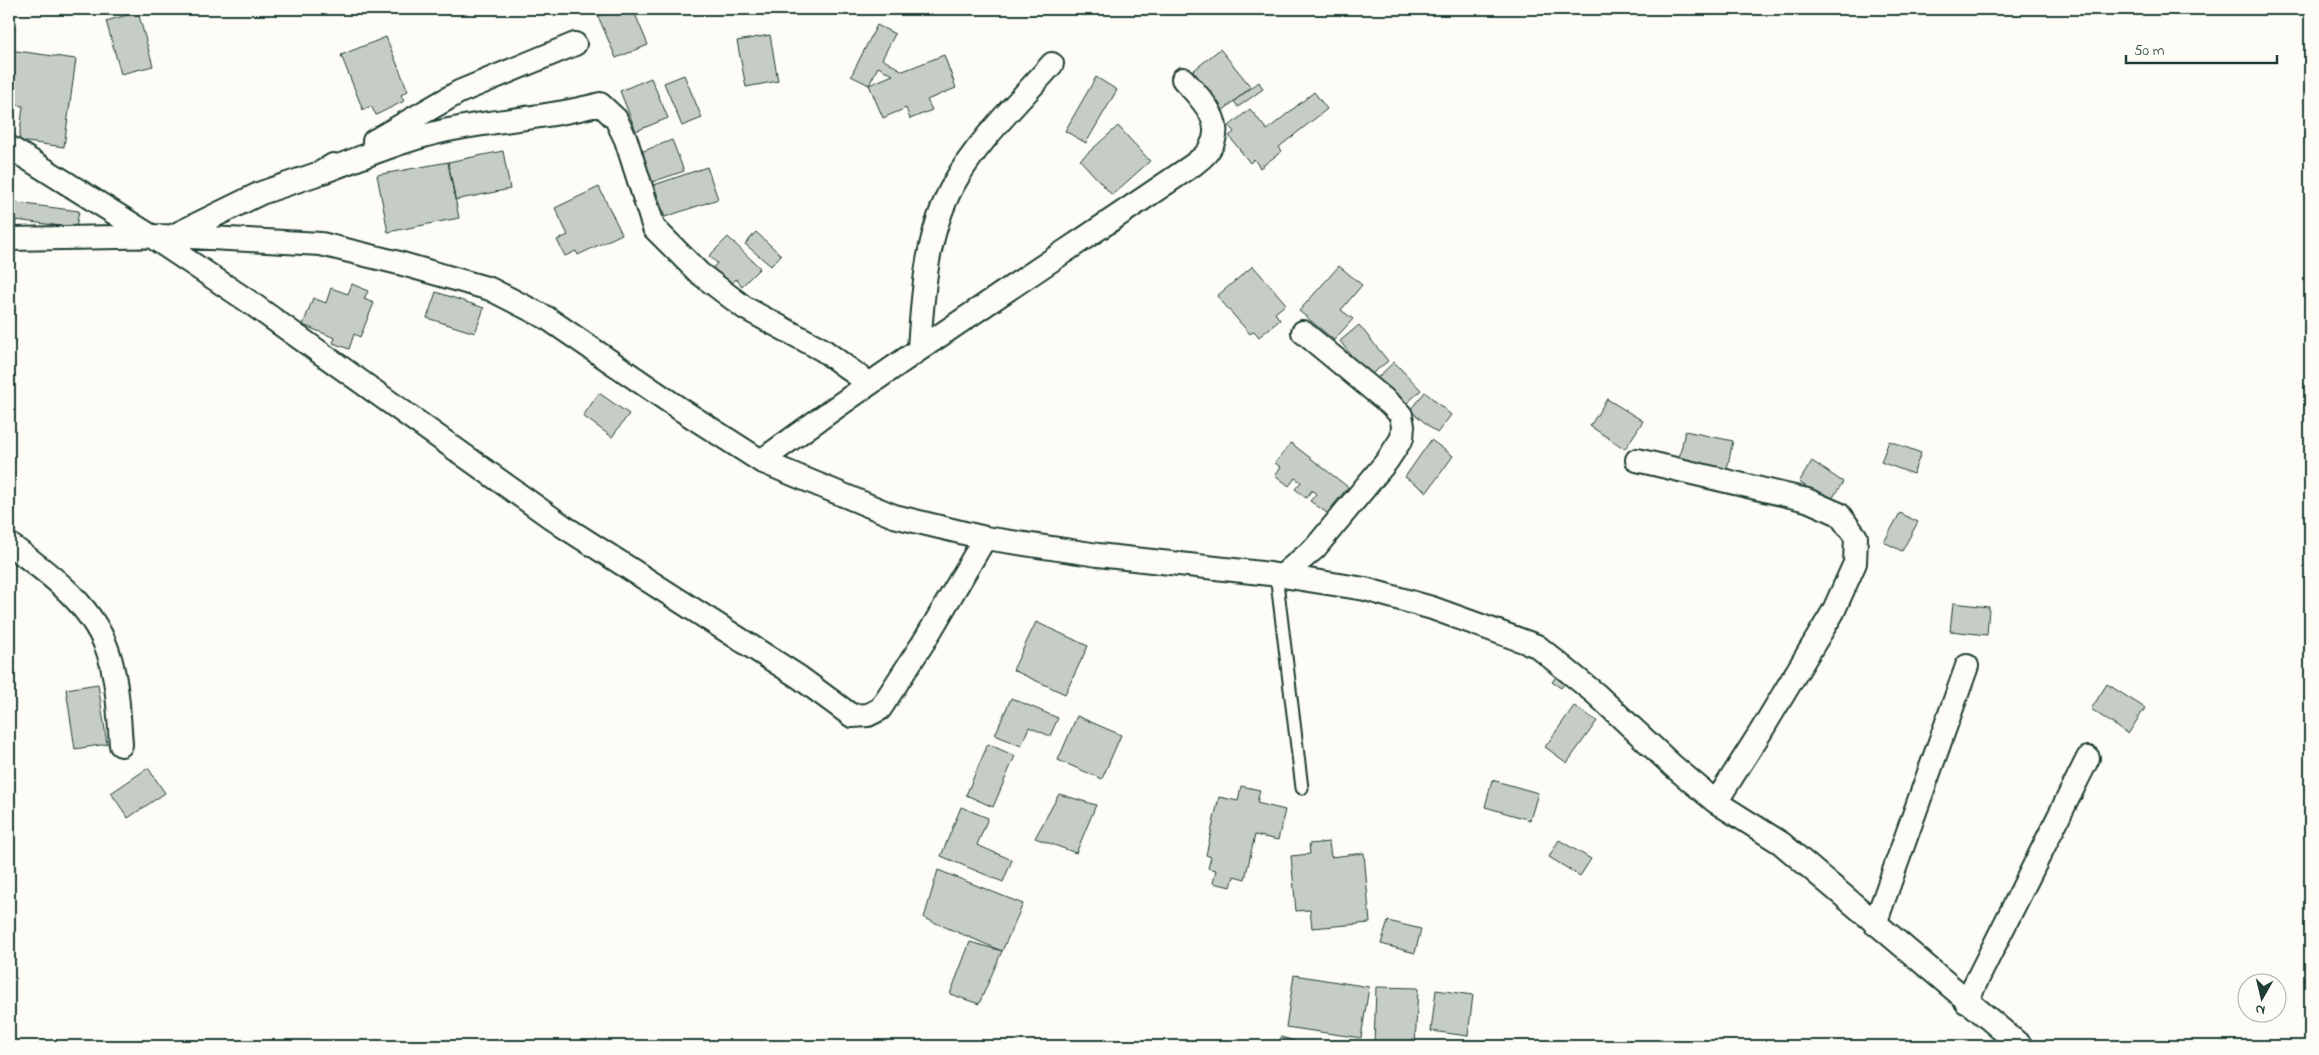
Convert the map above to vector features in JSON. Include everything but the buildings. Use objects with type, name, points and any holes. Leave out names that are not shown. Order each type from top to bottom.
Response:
[{"type":"street","points":[[320,172],[459,92],[575,44]]},
{"type":"street","points":[[919,348],[924,275],[938,222],[952,186],[969,160],[1052,64]]},
{"type":"street","points":[[760,461],[868,382],[1194,165],[1210,148],[1215,136],[1215,125],[1208,106],[1183,79]]},
{"type":"street","points":[[162,236],[261,194],[415,138],[459,128],[578,110],[600,104],[616,119],[626,140],[654,228],[699,273],[745,308],[823,350],[868,382]]},
{"type":"street","points":[[9,147],[162,236],[248,301],[564,526],[798,677],[852,716],[868,715],[880,709],[926,640],[985,538]]},
{"type":"street","points":[[9,239],[162,236],[321,244],[399,263],[490,289],[546,318],[760,461],[894,516],[985,538],[1161,564],[1279,575],[1374,591],[1483,625],[1537,646],[1596,694],[1673,766],[1716,802],[1781,843],[1966,1002],[2021,1046]]},
{"type":"street","points":[[1279,575],[1315,548],[1381,469],[1402,438],[1403,426],[1401,415],[1303,332]]},
{"type":"street","points":[[1637,460],[1807,500],[1839,514],[1856,537],[1855,563],[1833,612],[1716,802]]},
{"type":"street","points":[[9,544],[47,572],[95,621],[110,657],[121,745]]},
{"type":"street","points":[[1876,924],[1967,666]]},
{"type":"street","points":[[1966,1002],[2088,758]]},
{"type":"lane","points":[[1279,575],[1302,788]]}]
